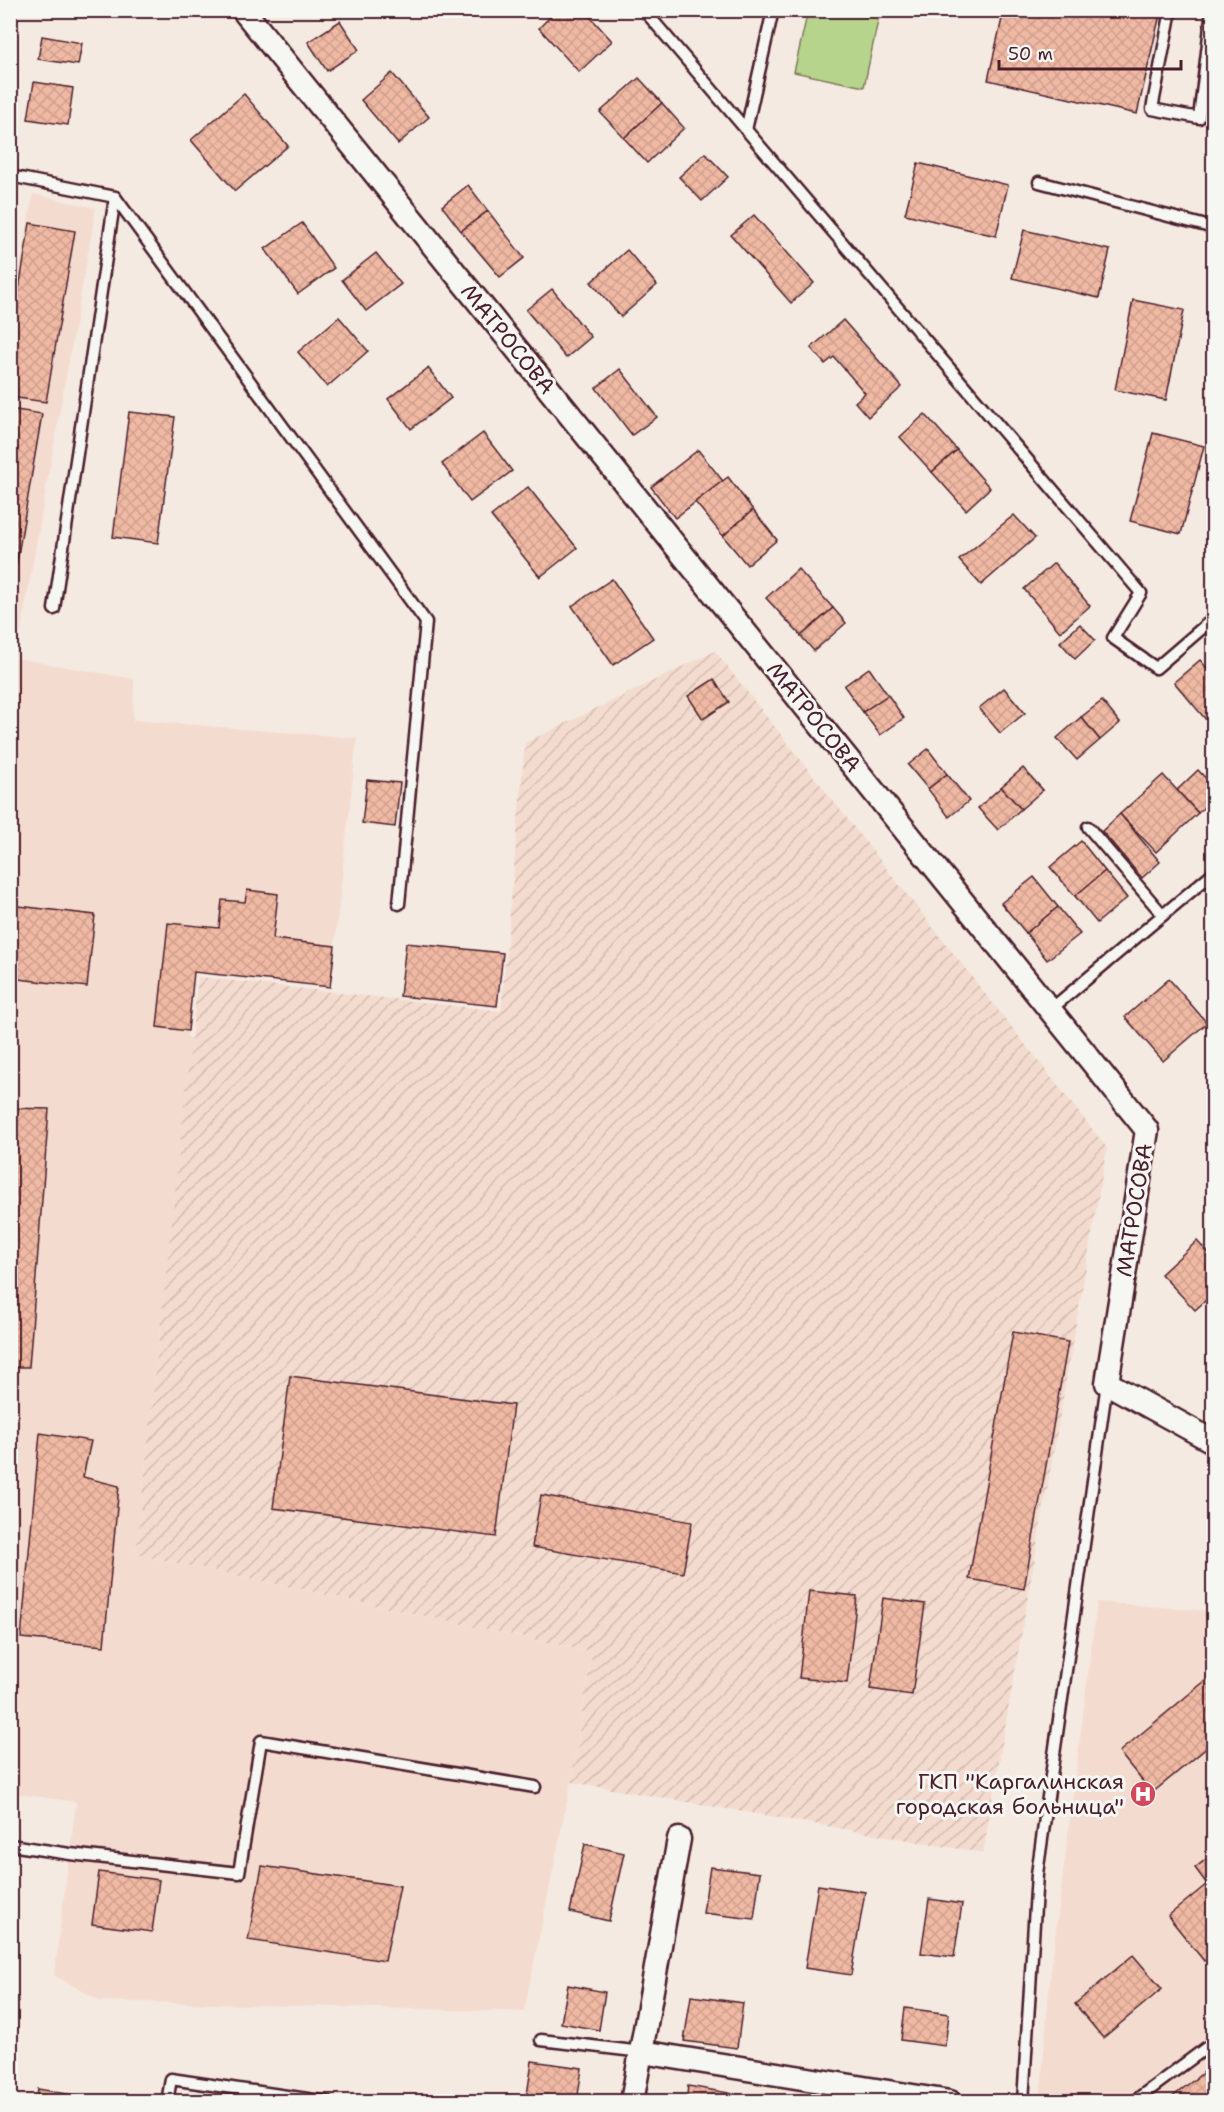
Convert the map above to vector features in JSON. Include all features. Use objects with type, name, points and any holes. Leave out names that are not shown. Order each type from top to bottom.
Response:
[{"type":"street","name":"МАТРОСОВА","points":[[243,10],[1147,1130],[1107,1383]]},
{"type":"street","points":[[1107,1383],[1214,1442]]},
{"type":"street","points":[[632,2102],[679,1839]]},
{"type":"street","points":[[642,2052],[950,2102]]},
{"type":"lane","points":[[644,10],[1142,593],[1113,638],[1156,668],[1214,618]]},
{"type":"lane","points":[[746,130],[772,10]]},
{"type":"lane","points":[[1171,10],[1152,109],[1199,118],[1212,10]]},
{"type":"lane","points":[[10,176],[115,197],[426,622],[399,904]]},
{"type":"lane","points":[[1039,182],[1214,228]]},
{"type":"lane","points":[[54,609],[115,197]]},
{"type":"lane","points":[[1088,827],[1163,915]]},
{"type":"lane","points":[[1050,1010],[1214,873]]},
{"type":"lane","points":[[1023,2102],[1037,1874],[1107,1383]]},
{"type":"lane","points":[[10,1845],[70,1854],[239,1872],[261,1741],[535,1787]]},
{"type":"lane","points":[[541,2040],[642,2052]]},
{"type":"lane","points":[[1133,2102],[1214,2042]]},
{"type":"lane","points":[[167,2102],[171,2079],[328,2102]]},
{"type":"shaded area","points":[[33,194],[96,208],[16,658],[134,679],[133,720],[357,738],[330,987],[194,972],[187,1037],[192,1038],[136,1554],[592,1652],[571,1782],[524,2012],[100,2001],[54,1975],[76,1802],[11,1793],[10,321]]},
{"type":"shaded area","points":[[715,651],[1107,1148],[983,1853],[571,1782],[592,1652],[136,1554],[198,977],[501,1011],[525,743]]},
{"type":"shaded area","name":"ГКП \"Каргалинская городская больница\"","points":[[1097,1602],[1213,1611],[1213,2101],[1040,2102],[1050,1978]]},
{"type":"green space","points":[[808,11],[880,11],[864,87],[794,72]]},
{"type":"building","points":[[127,10],[142,10],[132,18]]},
{"type":"building","points":[[557,10],[584,10],[612,41],[579,72],[539,28]]},
{"type":"building","points":[[1004,10],[1161,10],[1137,114],[988,80]]},
{"type":"building","points":[[340,21],[359,50],[327,71],[308,42]]},
{"type":"building","points":[[42,36],[82,43],[78,65],[38,59]]},
{"type":"building","points":[[392,73],[429,117],[398,144],[361,100]]},
{"type":"building","points":[[639,78],[662,103],[624,138],[600,112]]},
{"type":"building","points":[[34,82],[73,88],[68,125],[28,119]]},
{"type":"building","points":[[244,94],[288,146],[235,191],[191,140]]},
{"type":"building","points":[[662,103],[684,128],[647,163],[624,138]]},
{"type":"building","points":[[705,153],[728,177],[702,201],[679,177]]},
{"type":"building","points":[[918,163],[1008,185],[996,236],[905,214]]},
{"type":"building","points":[[468,185],[488,211],[461,231],[442,206]]},
{"type":"building","points":[[488,211],[524,258],[500,277],[461,231]]},
{"type":"building","points":[[754,215],[814,283],[791,303],[731,235]]},
{"type":"building","points":[[30,223],[75,231],[46,402],[10,397],[10,343]]},
{"type":"building","points":[[302,223],[334,268],[298,294],[265,249]]},
{"type":"building","points":[[1024,230],[1110,250],[1099,298],[1012,278]]},
{"type":"building","points":[[627,250],[657,285],[621,317],[591,282]]},
{"type":"building","points":[[376,253],[401,284],[366,311],[342,280]]},
{"type":"building","points":[[552,289],[591,337],[566,358],[526,310]]},
{"type":"building","points":[[1133,300],[1184,310],[1166,400],[1115,390]]},
{"type":"building","points":[[339,317],[368,351],[327,387],[298,352]]},
{"type":"building","points":[[843,320],[902,387],[868,417],[855,402],[865,393],[834,357],[825,364],[811,348]]},
{"type":"building","points":[[428,368],[451,398],[411,429],[388,399]]},
{"type":"building","points":[[620,369],[657,417],[632,435],[596,388]]},
{"type":"building","points":[[10,409],[42,414],[16,567],[10,566]]},
{"type":"building","points":[[129,412],[175,417],[158,543],[113,537]]},
{"type":"building","points":[[925,414],[957,450],[932,472],[900,437]]},
{"type":"building","points":[[483,433],[512,471],[470,502],[442,464]]},
{"type":"building","points":[[1153,433],[1204,446],[1181,534],[1130,521]]},
{"type":"building","points":[[698,450],[723,481],[675,518],[651,487]]},
{"type":"building","points":[[957,450],[990,488],[966,510],[932,472]]},
{"type":"building","points":[[728,477],[753,510],[723,536],[695,502]]},
{"type":"building","points":[[528,487],[577,548],[540,577],[491,516]]},
{"type":"building","points":[[753,510],[777,540],[747,565],[723,536]]},
{"type":"building","points":[[1014,515],[1035,538],[981,585],[959,560]]},
{"type":"building","points":[[1054,563],[1090,606],[1060,632],[1024,589]]},
{"type":"building","points":[[798,569],[833,608],[801,636],[766,598]]},
{"type":"building","points":[[612,579],[653,638],[613,665],[572,606]]},
{"type":"building","points":[[833,608],[846,623],[814,651],[801,636]]},
{"type":"building","points":[[1080,624],[1095,640],[1075,659],[1060,642]]},
{"type":"building","points":[[1200,660],[1214,676],[1214,715],[1207,721],[1174,682]]},
{"type":"building","points":[[869,668],[888,695],[863,712],[844,686]]},
{"type":"building","points":[[714,679],[729,702],[703,719],[688,696]]},
{"type":"building","points":[[1004,688],[1025,713],[1000,733],[979,708]]},
{"type":"building","points":[[888,695],[904,718],[880,735],[863,712]]},
{"type":"building","points":[[1102,701],[1120,723],[1100,740],[1081,717]]},
{"type":"building","points":[[1081,717],[1100,740],[1077,760],[1057,738]]},
{"type":"building","points":[[928,749],[947,774],[928,789],[908,765]]},
{"type":"building","points":[[1023,768],[1043,790],[1021,809],[1001,787]]},
{"type":"building","points":[[1198,770],[1214,787],[1214,798],[1198,813],[1177,790]]},
{"type":"building","points":[[947,774],[969,801],[949,817],[928,789]]},
{"type":"building","points":[[1163,775],[1198,813],[1156,852],[1120,814]]},
{"type":"building","points":[[367,780],[400,783],[395,827],[362,823]]},
{"type":"building","points":[[1001,787],[1021,809],[998,830],[978,808]]},
{"type":"building","points":[[1120,814],[1160,862],[1142,878],[1102,831]]},
{"type":"building","points":[[1081,841],[1105,871],[1075,896],[1050,867]]},
{"type":"building","points":[[1105,871],[1127,898],[1097,923],[1075,896]]},
{"type":"building","points":[[1034,877],[1058,907],[1026,933],[1001,903]]},
{"type":"building","points":[[247,890],[278,894],[273,939],[335,946],[330,987],[194,972],[188,1031],[157,1027],[168,923],[219,928],[222,900],[245,902]]},
{"type":"building","points":[[10,905],[95,915],[87,987],[10,978]]},
{"type":"building","points":[[1058,907],[1080,934],[1047,960],[1026,933]]},
{"type":"building","points":[[406,943],[503,953],[497,1006],[400,996]]},
{"type":"building","points":[[1169,979],[1207,1023],[1163,1061],[1125,1017]]},
{"type":"building","points":[[10,1108],[49,1109],[29,1367],[10,1367]]},
{"type":"building","points":[[1197,1241],[1214,1259],[1214,1293],[1195,1310],[1161,1274]]},
{"type":"building","points":[[1013,1332],[1068,1342],[1024,1589],[969,1579]]},
{"type":"building","points":[[290,1376],[513,1405],[496,1537],[273,1508]]},
{"type":"building","points":[[40,1433],[91,1441],[83,1477],[119,1486],[104,1646],[21,1638]]},
{"type":"building","points":[[541,1495],[692,1522],[683,1573],[532,1547]]},
{"type":"building","points":[[809,1591],[857,1596],[847,1683],[799,1678]]},
{"type":"building","points":[[883,1598],[925,1604],[912,1695],[870,1689]]},
{"type":"building","points":[[1211,1676],[1214,1679],[1214,1742],[1152,1793],[1119,1752]]},
{"type":"building","points":[[585,1844],[624,1853],[609,1921],[570,1912]]},
{"type":"building","points":[[1214,1853],[1214,1954],[1204,1961],[1168,1916],[1207,1884],[1195,1868]]},
{"type":"building","points":[[262,1866],[400,1886],[385,1961],[248,1940]]},
{"type":"building","points":[[710,1867],[760,1873],[754,1919],[703,1913]]},
{"type":"building","points":[[99,1872],[159,1880],[152,1932],[92,1924]]},
{"type":"building","points":[[818,1885],[865,1892],[851,1975],[805,1968]]},
{"type":"building","points":[[929,1899],[962,1904],[954,1957],[921,1953]]},
{"type":"building","points":[[1133,1955],[1162,1989],[1103,2038],[1075,2004]]},
{"type":"building","points":[[568,1985],[605,1992],[599,2030],[561,2023]]},
{"type":"building","points":[[691,1996],[743,2003],[737,2048],[684,2041]]},
{"type":"building","points":[[905,2008],[949,2014],[945,2046],[901,2040]]},
{"type":"building","points":[[532,2061],[582,2068],[577,2102],[526,2102]]},
{"type":"building","points":[[1214,2064],[1214,2102],[1166,2102]]},
{"type":"building","points":[[688,2086],[741,2095],[740,2102],[686,2102]]},
{"type":"building","points":[[38,2089],[113,2102],[36,2102]]},
{"type":"place","name":"ГКП \"Каргалинская городская больница\"","points":[[1143,1794]]}]
